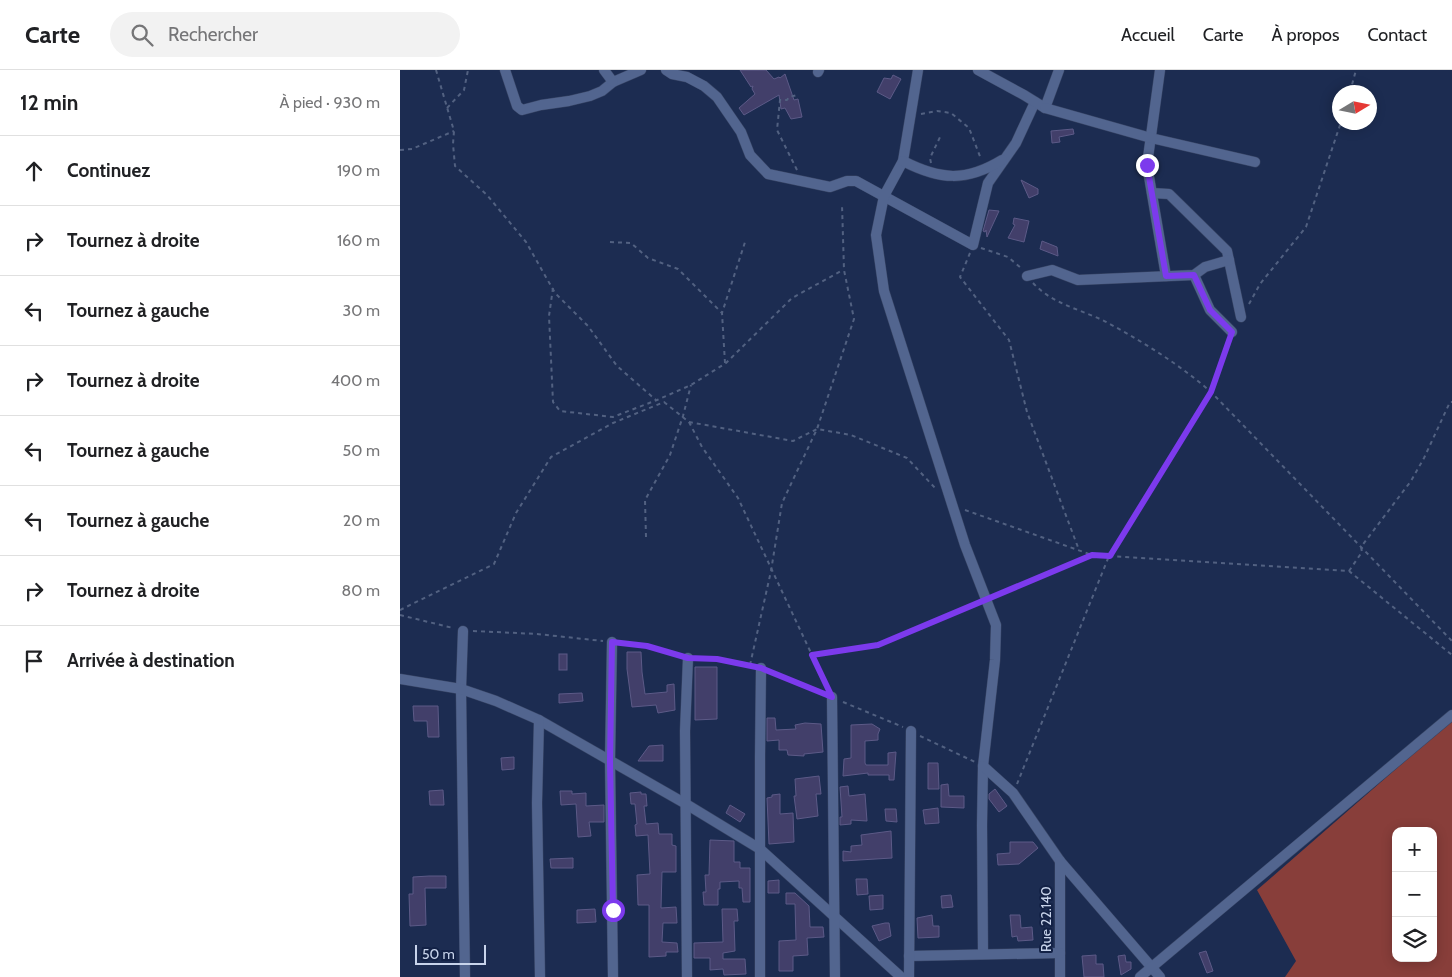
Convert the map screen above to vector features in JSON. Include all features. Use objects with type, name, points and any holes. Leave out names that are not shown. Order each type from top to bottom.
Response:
[{"type":"street","points":[[505,70],[517,106],[522,110],[590,96],[602,91],[622,73],[641,70]]},
{"type":"street","points":[[604,70],[613,82]]},
{"type":"street","points":[[666,70],[704,86],[717,96],[741,132],[750,155],[768,174],[830,187],[848,181],[856,181],[972,245],[988,183],[1008,158],[1059,70]]},
{"type":"street","points":[[918,70],[903,161],[884,196],[876,235],[884,290],[952,506],[996,625],[984,766],[982,825],[983,954]]},
{"type":"street","points":[[978,70],[1040,105],[1152,138],[1256,162]]},
{"type":"street","points":[[1160,70],[1147,165],[1166,276]]},
{"type":"street","points":[[903,161],[934,175],[946,176],[973,174],[1008,158]]},
{"type":"street","points":[[1152,193],[1169,194],[1224,248],[1230,260],[1241,317]]},
{"type":"street","points":[[1027,276],[1052,270],[1078,280],[1194,275],[1205,267],[1230,260]]},
{"type":"street","points":[[1194,275],[1210,310],[1232,332]]},
{"type":"street","points":[[463,631],[461,689],[464,977]]},
{"type":"street","points":[[612,642],[610,761],[613,977]]},
{"type":"street","points":[[686,977],[685,731],[688,658]]},
{"type":"street","points":[[760,977],[761,668]]},
{"type":"street","points":[[400,679],[461,689],[496,701],[539,720],[686,804],[760,849],[901,977]]},
{"type":"street","points":[[832,697],[835,977]]},
{"type":"street","points":[[1140,977],[1452,715]]},
{"type":"street","points":[[539,720],[540,977]]},
{"type":"street","points":[[909,977],[911,731]]},
{"type":"street","points":[[984,766],[1013,793],[1060,861],[1160,977]]},
{"type":"street","name":"Rue 22.140","points":[[1060,861],[1060,977]]},
{"type":"street","points":[[909,956],[1060,953]]},
{"type":"path","points":[[436,70],[454,131],[455,166],[487,195],[526,242],[553,288],[588,326],[617,366],[657,400]]},
{"type":"path","points":[[447,108],[464,90],[468,70]]},
{"type":"path","points":[[1352,85],[1356,70]]},
{"type":"path","points":[[797,96],[789,97],[787,100],[780,100],[777,130],[798,171],[810,182]]},
{"type":"path","points":[[911,112],[919,114],[937,111],[951,113],[970,128],[985,170]]},
{"type":"path","points":[[1241,317],[1260,284],[1306,227],[1338,130]]},
{"type":"path","points":[[400,150],[412,149],[454,131]]},
{"type":"path","points":[[934,175],[930,158],[942,135]]},
{"type":"path","points":[[750,665],[772,571],[782,503],[817,429],[854,319],[844,270],[842,205]]},
{"type":"path","points":[[726,363],[722,313],[746,239]]},
{"type":"path","points":[[610,242],[631,243],[648,258],[678,269],[722,313]]},
{"type":"path","points":[[1079,550],[1027,412],[1009,340],[960,277],[972,245],[1008,257],[1020,266],[1036,286],[1053,298],[1106,322],[1189,373],[1211,392],[1452,641]]},
{"type":"path","points":[[553,288],[550,316],[553,402],[560,411],[613,417],[690,385],[726,363],[792,298],[844,270]]},
{"type":"path","points":[[1013,793],[1110,556],[1211,392],[1232,332]]},
{"type":"path","points":[[646,537],[645,500],[670,455],[690,385]]},
{"type":"path","points":[[400,610],[494,564],[516,513],[551,457],[613,423],[664,402],[689,422],[702,447],[738,498],[832,697]]},
{"type":"path","points":[[1349,571],[1362,552],[1361,547],[1410,481],[1424,458],[1450,402],[1452,402]]},
{"type":"path","points":[[689,422],[793,441],[817,429],[851,435],[908,458],[940,492]]},
{"type":"path","points":[[952,506],[1092,555],[1349,571],[1452,655]]},
{"type":"path","points":[[812,655],[878,645],[1092,555]]},
{"type":"path","points":[[400,614],[463,631],[537,634],[647,646],[688,658],[717,659],[750,665],[911,731],[984,766]]},
{"type":"shaded area","points":[[1452,720],[1452,977],[1285,977],[1296,961],[1257,890]]},
{"type":"building","points":[[740,70],[766,70],[774,79],[780,78],[785,74],[794,100],[798,99],[802,117],[791,119],[785,108],[781,109],[779,95],[744,115],[739,108],[755,94],[752,89],[753,86],[751,87]]},
{"type":"building","points":[[893,75],[901,79],[890,99],[877,92],[884,78],[891,79]]},
{"type":"building","points":[[1073,129],[1074,134],[1059,137],[1060,142],[1052,143],[1051,131]]},
{"type":"building","points":[[1021,180],[1038,189],[1038,194],[1029,198]]},
{"type":"building","points":[[989,210],[999,211],[987,237],[986,230],[985,232],[983,231]]},
{"type":"building","points":[[1014,218],[1029,221],[1024,242],[1008,238],[1015,225],[1013,224]]},
{"type":"building","points":[[1042,241],[1057,247],[1058,256],[1040,249]]},
{"type":"building","points":[[627,652],[641,652],[645,694],[667,692],[667,685],[674,684],[675,710],[658,713],[656,705],[632,707],[627,669]]},
{"type":"building","points":[[559,654],[567,654],[567,670],[559,670]]},
{"type":"building","points":[[695,667],[717,667],[717,719],[695,720]]},
{"type":"building","points":[[582,693],[583,701],[559,703],[559,694]]},
{"type":"building","points":[[413,706],[438,706],[439,737],[428,737],[427,721],[414,721]]},
{"type":"building","points":[[767,718],[775,718],[776,730],[796,729],[795,725],[805,723],[821,724],[823,752],[804,754],[804,756],[788,755],[787,750],[779,750],[779,740],[767,741]]},
{"type":"building","points":[[872,724],[880,729],[878,740],[865,741],[865,763],[866,765],[888,765],[888,753],[896,752],[894,780],[889,780],[889,775],[868,775],[868,773],[843,776],[844,759],[851,758],[851,725]]},
{"type":"building","points":[[663,745],[663,761],[638,761],[649,746]]},
{"type":"building","points":[[514,757],[514,769],[502,770],[501,758]]},
{"type":"building","points":[[928,763],[938,763],[939,789],[928,789]]},
{"type":"building","points":[[819,776],[821,794],[816,794],[818,816],[797,819],[794,796],[796,796],[795,779]]},
{"type":"building","points":[[948,784],[949,796],[964,796],[964,808],[941,807],[941,785]]},
{"type":"building","points":[[848,786],[849,796],[865,794],[867,821],[851,820],[851,824],[840,825],[840,817],[842,817],[840,787]]},
{"type":"building","points":[[995,789],[1007,806],[999,812],[989,799],[989,794]]},
{"type":"building","points":[[443,790],[444,805],[430,805],[429,791]]},
{"type":"building","points":[[560,791],[572,791],[572,794],[586,793],[586,806],[604,805],[604,822],[589,822],[591,836],[578,837],[576,804],[561,805]]},
{"type":"building","points":[[641,792],[641,794],[646,794],[647,806],[644,806],[646,824],[658,823],[659,834],[672,834],[672,845],[676,846],[676,872],[662,872],[661,908],[676,907],[677,923],[663,923],[662,942],[677,943],[678,952],[666,952],[666,956],[649,957],[649,905],[638,905],[637,875],[650,874],[648,835],[636,836],[635,804],[631,804],[630,793]]},
{"type":"building","points":[[780,794],[780,814],[793,813],[794,842],[769,844],[767,798]]},
{"type":"building","points":[[730,805],[745,814],[740,822],[726,813]]},
{"type":"building","points":[[938,808],[939,823],[925,824],[923,810]]},
{"type":"building","points":[[885,809],[896,809],[897,822],[886,821]]},
{"type":"building","points":[[891,831],[892,858],[843,861],[843,851],[851,852],[851,846],[862,845],[861,835]]},
{"type":"building","points":[[710,840],[734,841],[734,862],[740,862],[740,868],[750,868],[750,902],[743,902],[742,888],[739,888],[739,881],[720,882],[718,905],[704,905],[703,892],[706,892],[705,875],[709,875]]},
{"type":"building","points":[[1010,842],[1033,842],[1038,848],[1019,864],[998,865],[997,854],[1010,853]]},
{"type":"building","points":[[573,858],[573,868],[551,868],[550,859]]},
{"type":"building","points":[[446,876],[446,888],[425,888],[426,925],[410,926],[409,894],[413,894],[413,877]]},
{"type":"building","points":[[856,879],[867,879],[868,894],[857,895]]},
{"type":"building","points":[[779,880],[779,893],[768,893],[768,881]]},
{"type":"building","points":[[786,893],[795,893],[809,906],[810,927],[823,927],[824,937],[807,938],[808,955],[793,956],[793,971],[779,971],[779,941],[796,940],[795,904],[786,904]]},
{"type":"building","points":[[883,895],[883,909],[870,910],[869,896]]},
{"type":"building","points":[[951,895],[953,907],[942,908],[941,896]]},
{"type":"building","points":[[595,909],[596,922],[577,923],[577,910]]},
{"type":"building","points":[[722,909],[737,909],[738,921],[734,921],[735,951],[723,953],[723,959],[745,959],[746,974],[724,975],[723,969],[710,970],[710,958],[694,958],[694,943],[723,942]]},
{"type":"building","points":[[932,915],[933,926],[939,926],[939,937],[918,938],[917,918]]},
{"type":"building","points":[[1010,915],[1020,915],[1021,928],[1032,927],[1033,940],[1018,941],[1017,936],[1012,937]]},
{"type":"building","points":[[889,923],[891,936],[879,941],[872,926]]},
{"type":"building","points":[[1206,951],[1213,971],[1207,973],[1199,953]]},
{"type":"building","points":[[1096,955],[1096,964],[1103,964],[1104,977],[1084,977],[1082,956]]},
{"type":"building","points":[[1125,955],[1126,962],[1131,962],[1131,969],[1121,975],[1118,956]]},
{"type":"route","points":[[613,910],[610,761],[612,642],[647,646],[688,658],[717,659],[750,665],[832,697],[812,655],[878,645],[1092,555],[1110,556],[1211,392],[1232,332],[1210,310],[1194,275],[1166,276],[1147,165]]}]
